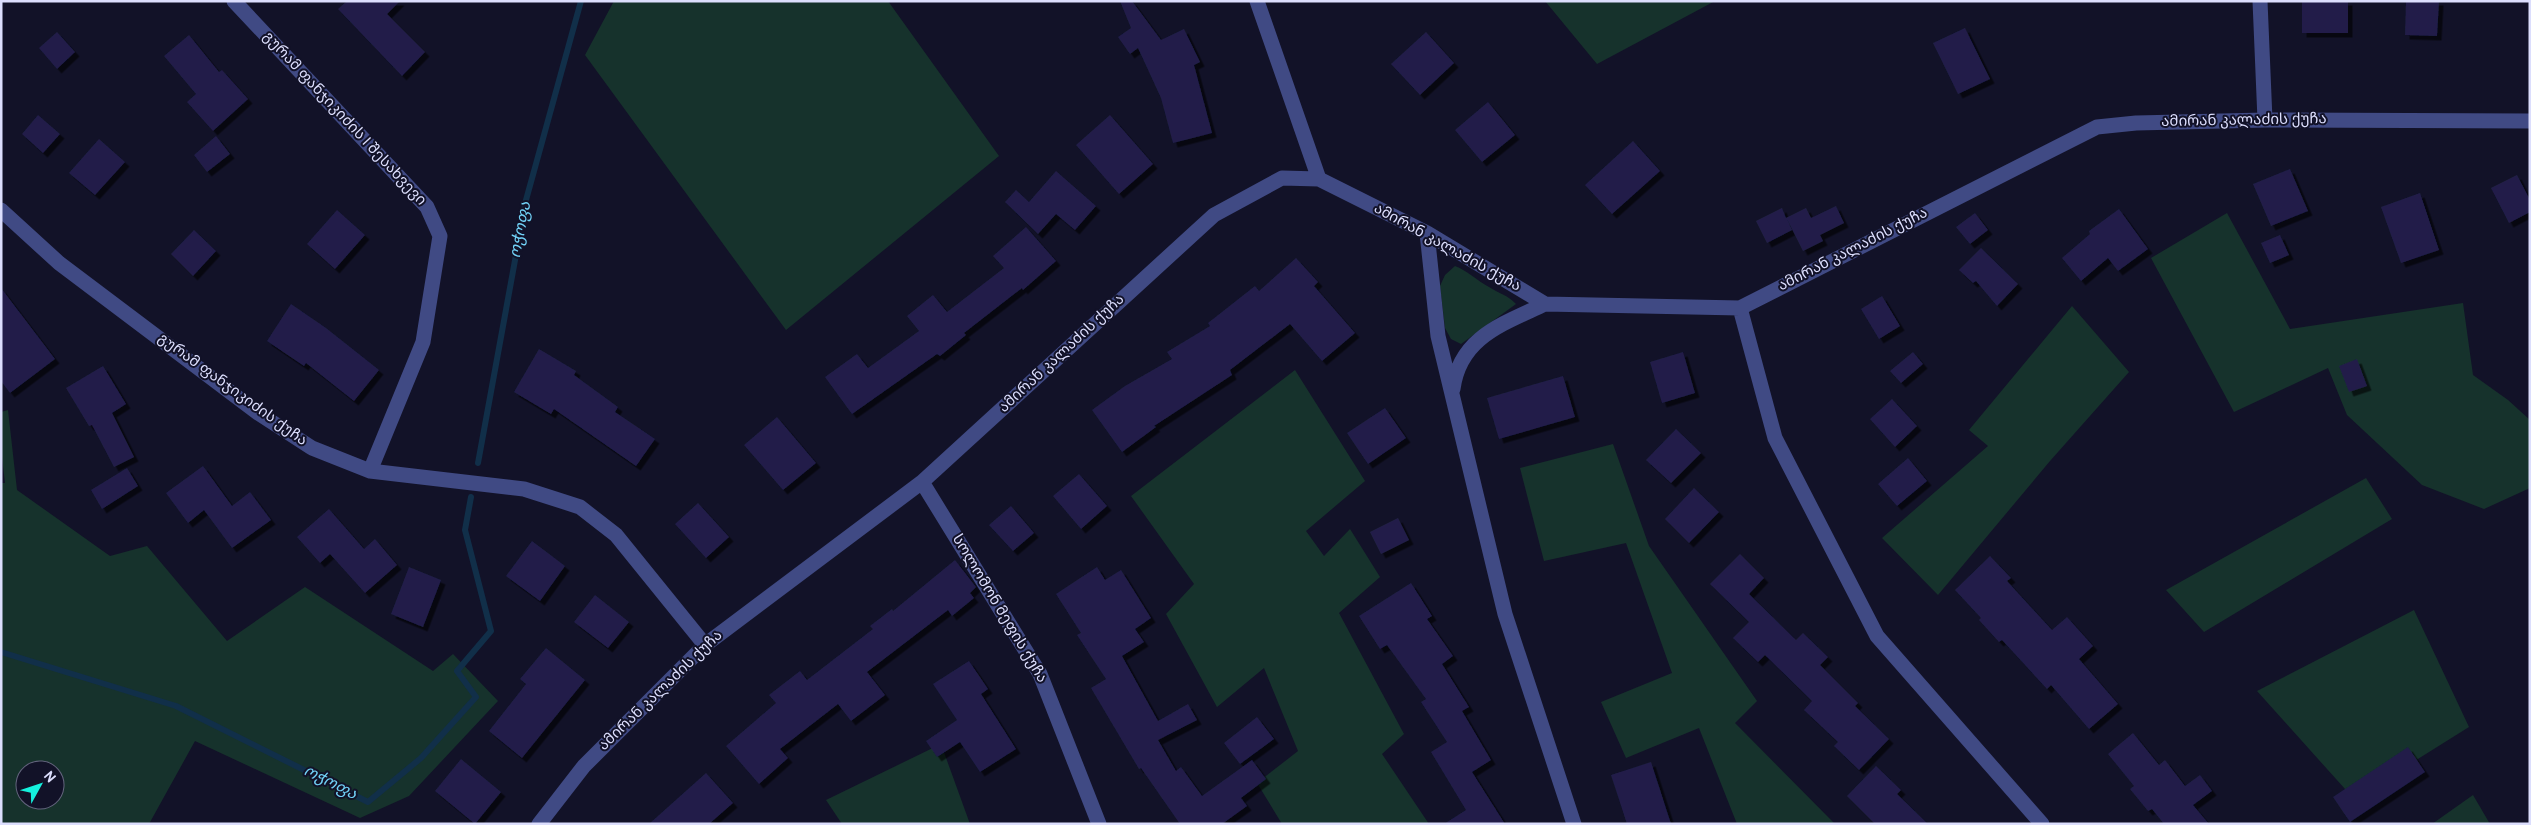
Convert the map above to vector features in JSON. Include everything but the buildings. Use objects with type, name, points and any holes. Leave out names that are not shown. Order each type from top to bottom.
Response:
[{"type":"street","name":"გურამ ფანჯიკიძის I შესახვევი","points":[[234,1],[427,208],[440,236],[423,342],[370,471]]},
{"type":"street","points":[[1256,1],[1319,179]]},
{"type":"street","points":[[2260,1],[2265,120]]},
{"type":"street","name":"ამირან კალაძის ქუჩა","points":[[538,824],[584,766],[705,645],[922,482],[1214,215],[1282,178],[1319,179],[1427,233],[1546,304],[1740,308],[2097,127],[2136,123],[2265,120],[2530,121]]},
{"type":"street","name":"გურამ ფანჯიკიძის ქუჩა","points":[[1,210],[59,263],[258,413],[312,448],[370,471],[524,489],[580,507],[616,536],[705,645]]},
{"type":"street","points":[[1427,233],[1438,336],[1505,614],[1574,824]]},
{"type":"street","points":[[1452,396],[1455,372],[1464,354],[1480,339],[1505,323],[1546,304]]},
{"type":"street","points":[[1740,308],[1775,438],[1877,636],[2042,824]]},
{"type":"street","name":"სოლომონ მეფის ქუჩა","points":[[922,482],[1040,674],[1098,824]]},
{"type":"green space","points":[[614,1],[888,1],[999,156],[786,330],[585,55]]},
{"type":"green space","points":[[1545,1],[1715,1],[1597,64]]},
{"type":"green space","points":[[2227,213],[2290,329],[2463,303],[2473,375],[2508,400],[2530,420],[2530,488],[2484,509],[2422,485],[2347,415],[2328,368],[2234,412],[2151,258]]},
{"type":"green space","points":[[1455,266],[1506,296],[1516,304],[1461,344],[1451,339],[1445,328],[1440,286],[1445,275]]},
{"type":"green space","points":[[2072,306],[2129,372],[2050,461],[1938,595],[1882,538],[1988,446],[1969,430]]},
{"type":"green space","points":[[1295,370],[1365,481],[1306,531],[1324,556],[1350,529],[1380,577],[1339,613],[1404,734],[1382,754],[1429,824],[1282,824],[1257,783],[1298,751],[1264,668],[1217,707],[1166,614],[1194,584],[1131,496]]},
{"type":"green space","points":[[8,410],[17,490],[110,556],[147,546],[227,641],[305,587],[433,671],[453,654],[498,701],[409,796],[360,818],[195,741],[149,824],[1,824],[1,483],[5,483],[1,449],[1,412]]},
{"type":"green space","points":[[1613,444],[1649,546],[1757,701],[1735,723],[1835,824],[1737,824],[1699,728],[1626,758],[1601,702],[1672,673],[1626,543],[1544,561],[1520,468]]},
{"type":"green space","points":[[2366,478],[2392,519],[2204,632],[2166,590]]},
{"type":"green space","points":[[2414,610],[2469,727],[2354,799],[2257,691]]},
{"type":"green space","points":[[941,744],[970,824],[842,824],[826,800]]},
{"type":"green space","points":[[2473,795],[2490,824],[2432,824]]},
{"type":"waterway","name":"ოჭოფა","points":[[478,463],[526,200],[581,1]]},
{"type":"waterway","name":"ოჭოფა","points":[[1,652],[176,706],[368,802],[421,758],[476,697],[457,671],[491,631],[465,530],[471,497]]}]
